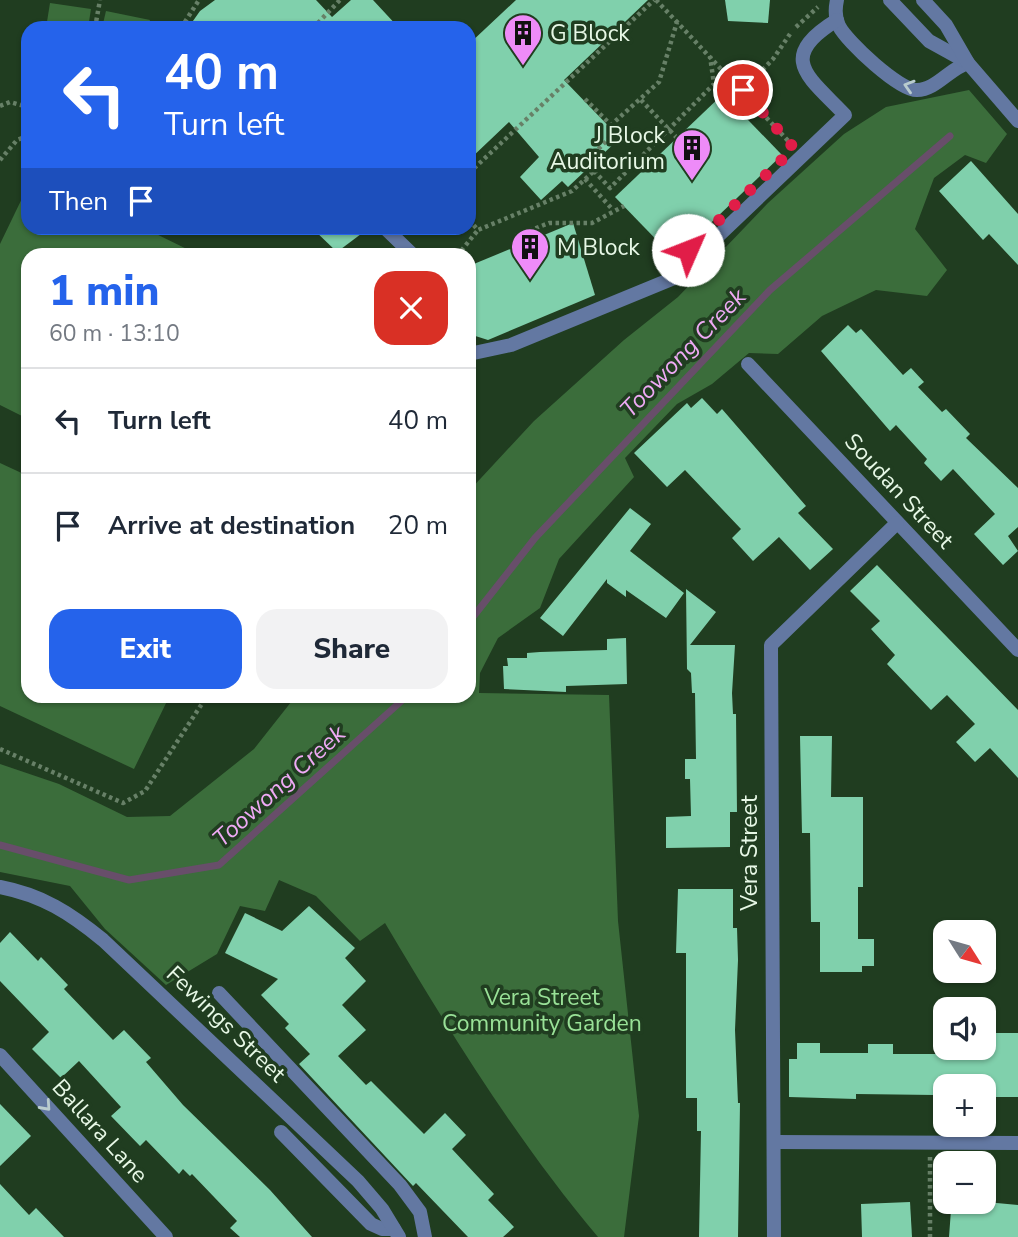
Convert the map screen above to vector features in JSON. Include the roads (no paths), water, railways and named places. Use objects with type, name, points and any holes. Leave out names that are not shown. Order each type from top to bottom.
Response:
[{"type":"street","points":[[836,0],[837,20],[847,37],[895,80],[909,89],[926,88],[956,67],[968,63]]},
{"type":"street","points":[[890,0],[929,41],[968,63]]},
{"type":"street","points":[[923,0],[946,25],[968,63],[1018,121]]},
{"type":"street","points":[[476,352],[511,345],[674,278],[845,115],[805,73],[802,64],[802,54],[811,41],[837,20]]},
{"type":"street","points":[[392,235],[406,248]]},
{"type":"street","name":"Soudan Street","points":[[748,364],[897,523],[1015,640]]},
{"type":"street","name":"Vera Street","points":[[774,1237],[771,645],[897,523]]},
{"type":"street","name":"Fewings Street","points":[[0,887],[43,898],[71,914],[103,940],[346,1169],[377,1202],[393,1235]]},
{"type":"street","name":"Fewings Street","points":[[219,993],[404,1191],[420,1212],[425,1237]]},
{"type":"street","name":"Ballara Lane","points":[[0,1055],[166,1237]]},
{"type":"street","name":"Fewings Street","points":[[281,1132],[371,1224],[393,1235]]},
{"type":"street","points":[[774,1142],[1018,1143]]},
{"type":"waterway","name":"Toowong Creek","points":[[476,613],[535,538],[770,290],[950,136]]},
{"type":"waterway","name":"Toowong Creek","points":[[0,845],[129,880],[219,865],[399,703]]},
{"type":"place","name":"G Block","points":[[523,67]]},
{"type":"place","name":"J Block Auditorium","points":[[692,182]]},
{"type":"place","name":"M Block","points":[[530,281]]},
{"type":"park label","name":"Vera Street Community Garden","points":[[542,1010]]}]
